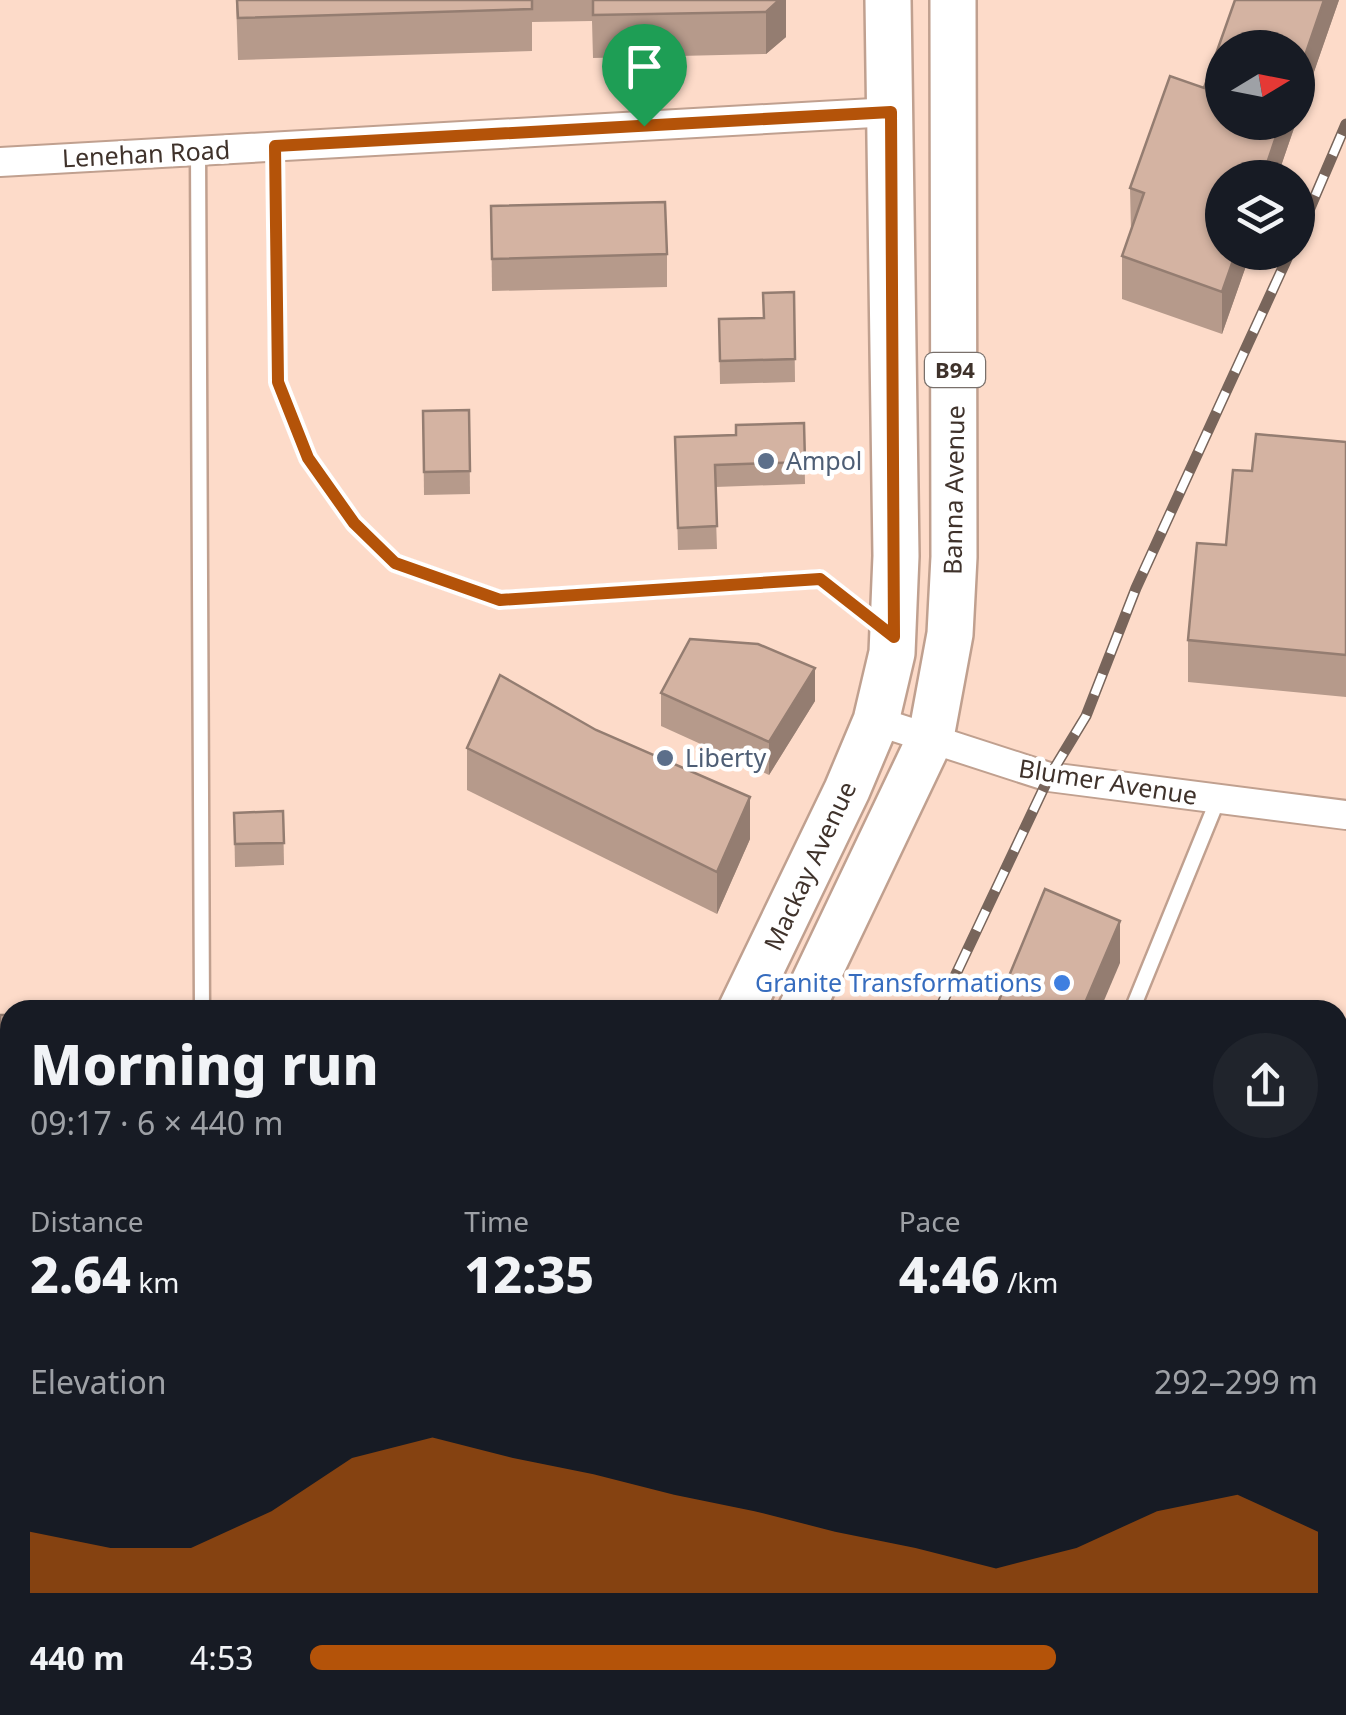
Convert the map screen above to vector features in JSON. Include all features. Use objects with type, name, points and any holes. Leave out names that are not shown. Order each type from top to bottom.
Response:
[{"type":"main road","name":"B94","points":[[876,721],[894,637],[888,0]]},
{"type":"main road","name":"Banna Avenue","points":[[931,737],[950,634],[954,557],[952,0]]},
{"type":"main road","points":[[891,112],[954,108]]},
{"type":"main road","name":"Mackay Avenue","points":[[746,1000],[876,721]]},
{"type":"main road","name":"B94","points":[[806,1000],[931,737]]},
{"type":"street","name":"Lenehan Road","points":[[0,162],[891,112]]},
{"type":"street","name":"Blumer Avenue","points":[[876,721],[931,737],[978,758],[1049,777],[1346,815]]},
{"type":"lane","points":[[275,146],[278,382],[308,458],[354,523],[395,563],[500,600],[820,579],[894,637]]},
{"type":"lane","points":[[198,151],[202,1000]]},
{"type":"lane","points":[[1136,1000],[1218,800]]},
{"type":"building","points":[[237,0],[532,0],[532,9],[238,18]]},
{"type":"building","points":[[593,0],[779,0],[766,12],[593,15]]},
{"type":"building","points":[[1235,0],[1324,0],[1314,30],[1224,30]]},
{"type":"building","points":[[1170,76],[1205,85],[1205,140],[1275,140],[1268,160],[1205,160],[1205,270],[1230,270],[1222,292],[1122,256],[1144,193],[1130,188]]},
{"type":"building","points":[[665,202],[667,254],[492,259],[491,206]]},
{"type":"building","points":[[794,292],[795,359],[720,361],[719,319],[764,318],[763,293]]},
{"type":"building","points":[[469,410],[470,471],[424,472],[423,411]]},
{"type":"building","points":[[804,423],[805,462],[715,465],[717,526],[678,528],[675,437],[736,435],[736,425]]},
{"type":"building","points":[[1256,434],[1346,442],[1346,655],[1188,640],[1197,543],[1226,545],[1233,470],[1252,471]]},
{"type":"building","points":[[690,639],[758,644],[815,668],[769,742],[661,693]]},
{"type":"building","points":[[500,675],[596,730],[750,797],[717,872],[467,748]]},
{"type":"building","points":[[283,811],[284,843],[235,844],[234,813]]},
{"type":"building","points":[[1045,889],[1120,921],[1086,1000],[999,1000]]},
{"type":"railway","points":[[1315,196],[1346,124]]},
{"type":"railway","points":[[944,1000],[1049,777],[1086,716],[1136,588],[1282,270]]},
{"type":"place","name":"Ampol","points":[[766,461]]},
{"type":"place","name":"Liberty","points":[[665,758]]},
{"type":"place","name":"Granite Transformations","points":[[1062,983]]},
{"type":"route","points":[[891,112],[894,637],[820,579],[500,600],[447,584],[395,563],[354,523],[308,458],[278,382],[275,146],[644,126],[891,112]]}]
